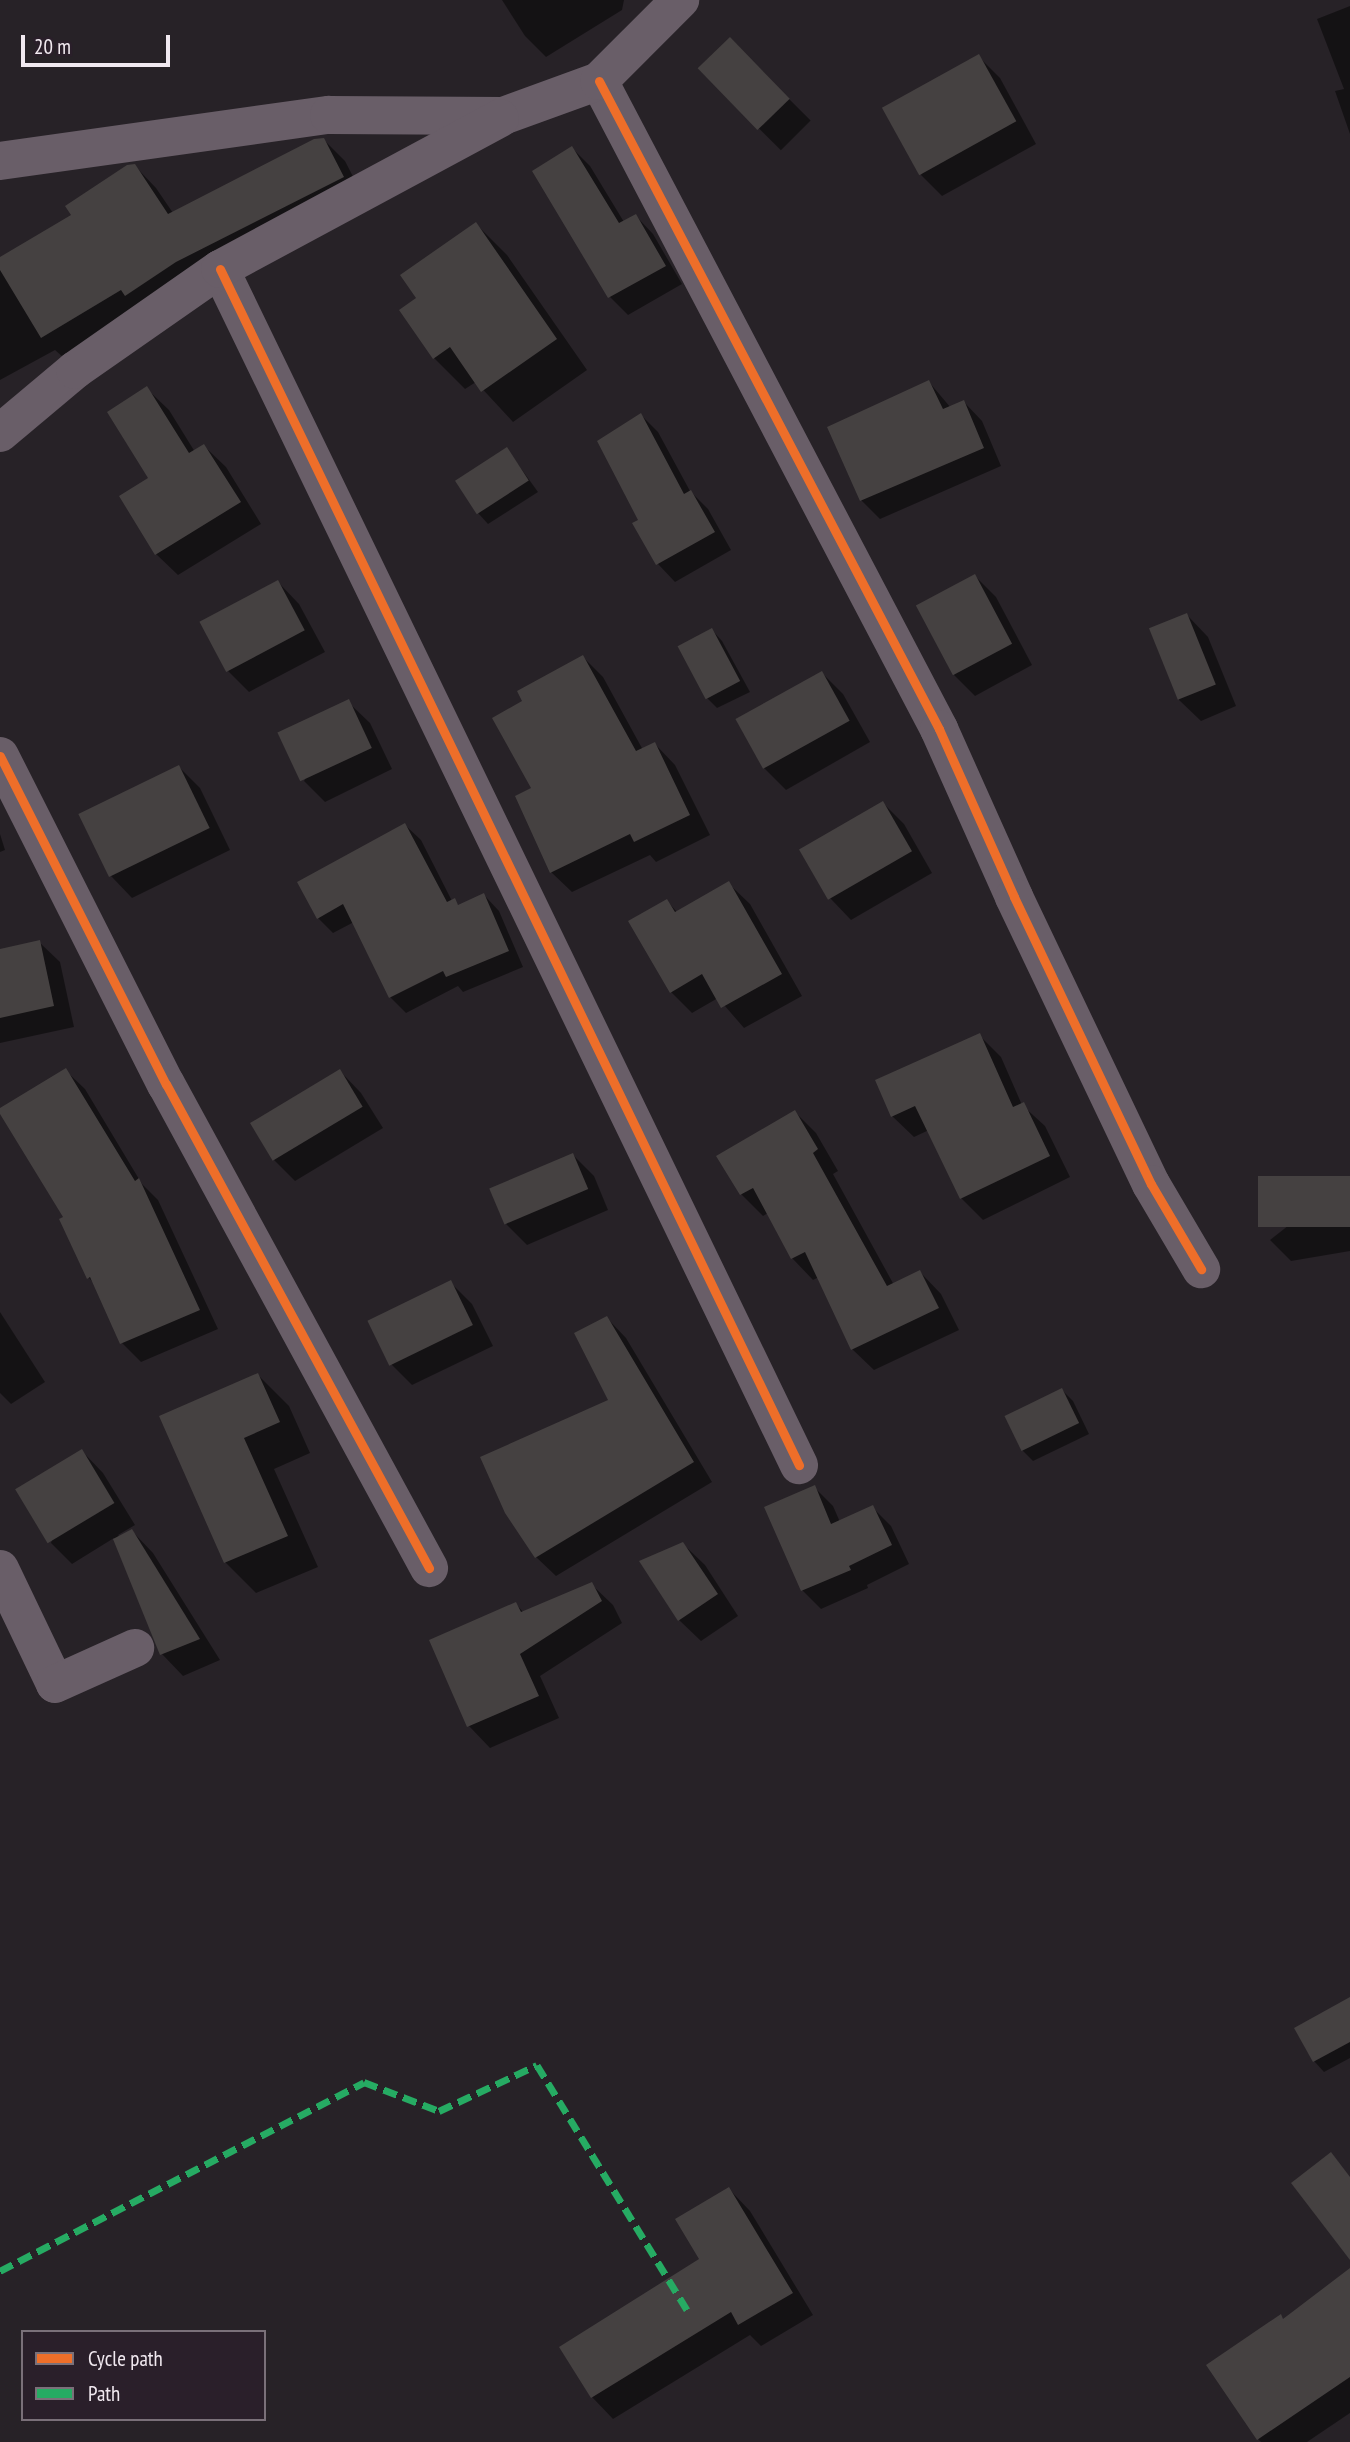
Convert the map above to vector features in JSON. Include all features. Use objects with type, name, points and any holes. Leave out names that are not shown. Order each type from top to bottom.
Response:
[{"type":"street","points":[[0,433],[75,370],[220,269],[503,116],[599,81],[680,0]]},
{"type":"street","points":[[599,81],[939,729],[1014,897],[1151,1184],[1201,1269]]},
{"type":"street","points":[[0,161],[329,115],[503,116]]},
{"type":"street","points":[[220,269],[799,1465]]},
{"type":"street","points":[[0,755],[166,1084],[429,1568]]},
{"type":"street","points":[[0,1569],[55,1685],[135,1648]]},
{"type":"building","points":[[730,37],[790,99],[757,130],[698,68]]},
{"type":"building","points":[[979,54],[1016,121],[919,175],[882,108]]},
{"type":"building","points":[[324,138],[344,177],[176,262],[125,296],[121,290],[41,338],[0,270],[0,257],[71,215],[65,206],[127,165],[135,164],[168,214],[314,139]]},
{"type":"building","points":[[572,146],[619,223],[636,214],[666,266],[608,298],[532,171]]},
{"type":"building","points":[[476,222],[557,339],[481,392],[450,347],[433,359],[399,310],[416,298],[400,275]]},
{"type":"building","points":[[929,380],[943,409],[964,400],[984,448],[860,501],[827,427]]},
{"type":"building","points":[[147,386],[189,453],[204,444],[241,502],[155,555],[119,496],[148,478],[107,412]]},
{"type":"building","points":[[641,413],[684,494],[691,490],[715,532],[656,565],[632,523],[638,520],[597,441]]},
{"type":"building","points":[[507,447],[529,481],[477,514],[455,481]]},
{"type":"building","points":[[975,574],[1012,644],[953,675],[916,605]]},
{"type":"building","points":[[278,580],[305,630],[226,672],[199,622]]},
{"type":"building","points":[[1187,613],[1216,684],[1178,700],[1149,628]]},
{"type":"building","points":[[712,628],[740,681],[706,699],[678,646]]},
{"type":"building","points":[[583,655],[636,751],[655,742],[690,815],[634,842],[630,834],[550,873],[515,796],[531,788],[492,718],[522,701],[517,691]]},
{"type":"building","points":[[822,671],[850,721],[763,769],[735,719]]},
{"type":"building","points":[[349,699],[372,748],[300,781],[277,732]]},
{"type":"building","points":[[179,765],[210,828],[109,877],[78,814]]},
{"type":"building","points":[[883,801],[912,851],[828,900],[799,849]]},
{"type":"building","points":[[405,823],[447,902],[455,898],[458,905],[484,893],[509,951],[446,977],[443,971],[389,998],[343,904],[317,919],[297,882]]},
{"type":"building","points":[[729,881],[782,974],[721,1008],[702,974],[670,993],[628,921],[667,899],[675,912]]},
{"type":"building","points":[[40,940],[54,1006],[0,1018],[0,949]]},
{"type":"building","points":[[980,1033],[1013,1107],[1024,1102],[1050,1156],[960,1199],[915,1106],[891,1117],[875,1080]]},
{"type":"building","points":[[66,1068],[135,1181],[139,1178],[200,1310],[120,1344],[90,1277],[87,1279],[59,1219],[63,1217],[0,1114],[0,1108]]},
{"type":"building","points":[[340,1069],[363,1107],[273,1161],[250,1123]]},
{"type":"building","points":[[795,1110],[818,1149],[813,1153],[887,1286],[920,1270],[939,1308],[851,1350],[805,1252],[791,1259],[753,1188],[740,1195],[716,1156]]},
{"type":"building","points":[[573,1153],[588,1189],[504,1224],[489,1189]]},
{"type":"building","points":[[1258,1176],[1350,1176],[1350,1227],[1258,1227]]},
{"type":"building","points":[[451,1280],[473,1325],[389,1366],[367,1321]]},
{"type":"building","points":[[607,1316],[694,1462],[535,1558],[505,1513],[480,1457],[608,1400],[574,1333]]},
{"type":"building","points":[[258,1373],[280,1422],[244,1438],[288,1536],[224,1563],[159,1416]]},
{"type":"building","points":[[1062,1388],[1079,1423],[1022,1451],[1004,1416]]},
{"type":"building","points":[[82,1449],[114,1503],[48,1543],[15,1489]]},
{"type":"building","points":[[815,1485],[831,1524],[873,1505],[892,1545],[849,1566],[851,1570],[801,1591],[764,1507]]},
{"type":"building","points":[[132,1529],[200,1639],[160,1655],[113,1539]]},
{"type":"building","points":[[683,1542],[718,1594],[678,1621],[639,1561]]},
{"type":"building","points":[[592,1582],[602,1601],[520,1654],[539,1696],[467,1727],[429,1640],[516,1602],[521,1612]]},
{"type":"building","points":[[1350,1997],[1350,2042],[1313,2062],[1294,2028]]},
{"type":"building","points":[[1331,2152],[1350,2177],[1350,2260],[1291,2183]]},
{"type":"building","points":[[729,2187],[793,2293],[738,2325],[731,2312],[591,2398],[559,2347],[699,2259],[675,2219]]},
{"type":"building","points":[[1350,2268],[1350,2377],[1257,2440],[1206,2365],[1281,2314],[1283,2319]]},
{"type":"marked path","points":[[0,2271],[364,2082],[439,2111],[537,2065],[687,2310]]},
{"type":"cycle path","points":[[599,81],[939,729],[1014,897],[1151,1184],[1201,1269]]},
{"type":"cycle path","points":[[220,269],[799,1465]]},
{"type":"cycle path","points":[[0,756],[166,1084],[429,1568]]}]
